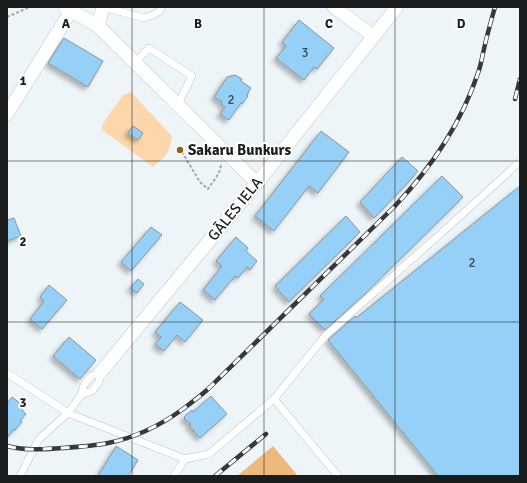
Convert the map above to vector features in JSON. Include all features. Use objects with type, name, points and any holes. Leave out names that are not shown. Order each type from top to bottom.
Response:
[{"type":"street","points":[[98,26],[103,7]]},
{"type":"street","points":[[334,7],[373,36]]},
{"type":"street","name":"GĀLES IELA","points":[[100,373],[257,183],[397,7]]},
{"type":"street","points":[[7,114],[68,9],[98,26],[257,183]]},
{"type":"lane","points":[[103,7],[144,18],[153,16],[160,11],[161,7]]},
{"type":"lane","points":[[135,63],[149,48],[192,76],[178,104]]},
{"type":"lane","points":[[7,374],[68,413],[185,459],[209,454],[274,399],[325,336],[520,161]]},
{"type":"lane","points":[[20,476],[39,439],[68,413],[81,395],[92,392],[99,382],[100,373]]},
{"type":"lane","points":[[274,399],[338,476]]},
{"type":"lane","points":[[174,476],[185,459]]},
{"type":"path","points":[[7,17],[30,7]]},
{"type":"path","points":[[182,152],[200,182]]},
{"type":"shaded area","points":[[131,92],[172,136],[167,154],[153,167],[102,130],[103,123],[123,95]]},
{"type":"shaded area","points":[[273,446],[298,476],[237,476]]},
{"type":"building","points":[[299,20],[334,48],[317,69],[314,67],[304,80],[276,58],[286,46],[282,42]]},
{"type":"building","points":[[64,38],[103,61],[88,87],[48,63]]},
{"type":"building","points":[[235,75],[242,79],[241,81],[251,88],[247,95],[248,96],[229,120],[220,114],[225,107],[221,104],[222,102],[214,97],[227,77]]},
{"type":"building","points":[[133,126],[143,133],[138,140],[128,133]]},
{"type":"building","points":[[321,131],[349,152],[318,193],[309,186],[274,231],[255,216]]},
{"type":"building","points":[[402,157],[418,171],[374,218],[360,202]]},
{"type":"building","points":[[442,176],[463,197],[365,294],[325,330],[309,314],[324,299],[320,296]]},
{"type":"building","points":[[520,186],[520,476],[438,476],[328,340],[355,316],[356,318]]},
{"type":"building","points":[[346,216],[360,232],[289,302],[275,286]]},
{"type":"building","points":[[14,218],[21,236],[7,241],[7,220]]},
{"type":"building","points":[[151,227],[162,235],[131,271],[121,262]]},
{"type":"building","points":[[236,237],[248,248],[246,251],[257,261],[250,270],[247,267],[238,278],[235,276],[215,300],[203,290],[222,266],[216,261]]},
{"type":"building","points":[[138,279],[144,284],[137,293],[130,288]]},
{"type":"building","points":[[49,285],[67,300],[42,329],[30,319],[44,301],[40,297]]},
{"type":"building","points":[[180,302],[203,320],[185,342],[177,335],[164,351],[155,344],[161,337],[155,332]]},
{"type":"building","points":[[69,337],[96,360],[80,379],[53,356]]},
{"type":"building","points":[[211,396],[227,414],[200,438],[189,425],[191,424],[184,419],[184,417],[192,410],[193,412]]},
{"type":"building","points":[[12,397],[21,404],[19,406],[26,414],[20,421],[22,422],[7,438],[7,403]]},
{"type":"building","points":[[116,446],[138,460],[128,476],[98,476]]},
{"type":"railway","points":[[7,446],[14,448],[48,449],[91,446],[118,441],[147,430],[166,420],[207,390],[394,207],[420,177],[454,128],[471,92],[480,67],[486,38],[495,7]]},
{"type":"railway","points":[[515,99],[520,79]]},
{"type":"railway","points":[[215,476],[266,434]]},
{"type":"place","name":"Sakaru Bunkurs","points":[[180,150]]}]
